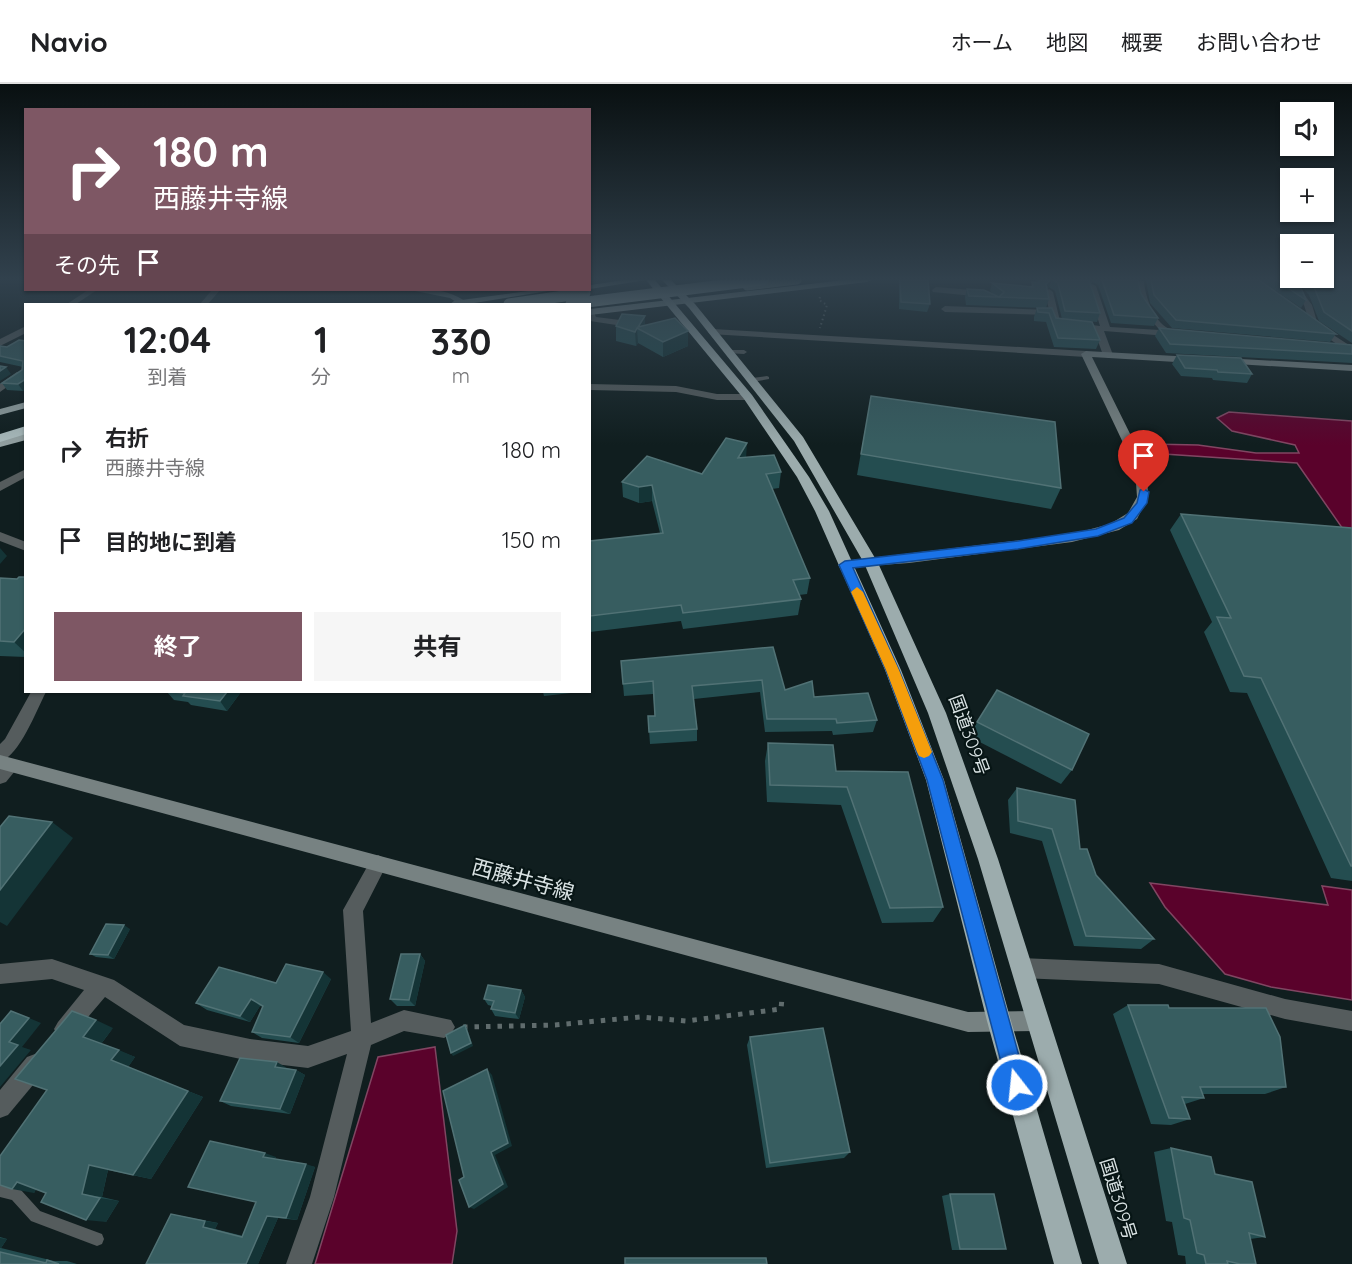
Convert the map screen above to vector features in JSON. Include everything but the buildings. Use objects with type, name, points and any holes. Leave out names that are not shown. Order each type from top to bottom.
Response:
[{"type":"highway","points":[[691,335],[748,397],[803,477],[822,512],[893,670],[935,780],[999,1021],[1068,1264]]},
{"type":"highway","name":"国道309号","points":[[715,335],[799,440],[871,563],[937,713],[988,859],[1113,1264]]},
{"type":"highway","points":[[0,425],[22,413]]},
{"type":"highway","points":[[0,438],[24,437]]},
{"type":"main road","points":[[845,565],[1088,534],[1128,520],[1142,503],[1145,481],[1141,468],[1086,354],[1201,360]]},
{"type":"main road","points":[[1212,361],[1352,368]]},
{"type":"main road","points":[[0,412],[24,406]]},
{"type":"main road","points":[[0,417],[22,413]]},
{"type":"main road","points":[[0,444],[24,437]]},
{"type":"main road","points":[[0,451],[24,438]]},
{"type":"main road","name":"西藤井寺線","points":[[3,765],[968,1022],[1037,1021]]},
{"type":"street","points":[[0,343],[15,335]]},
{"type":"street","points":[[765,335],[1086,354]]},
{"type":"street","points":[[1104,335],[1108,355]]},
{"type":"street","points":[[1330,335],[1351,349]]},
{"type":"street","points":[[1326,348],[1351,349]]},
{"type":"street","points":[[8,368],[24,371]]},
{"type":"street","points":[[0,389],[24,372]]},
{"type":"street","points":[[591,387],[676,389],[717,397],[748,397]]},
{"type":"street","points":[[0,487],[24,473]]},
{"type":"street","points":[[0,536],[24,546]]},
{"type":"street","points":[[3,765],[10,744],[37,693]]},
{"type":"street","points":[[299,1264],[322,1197],[362,1038],[353,910],[378,864]]},
{"type":"street","points":[[1021,968],[1159,974],[1285,1009],[1352,1021]]},
{"type":"street","points":[[0,974],[52,969],[107,987],[180,1035],[250,1050],[308,1057],[404,1020],[444,1027]]},
{"type":"street","points":[[0,1107],[101,986]]},
{"type":"lane","points":[[729,352],[744,352]]},
{"type":"lane","points":[[752,380],[767,378]]},
{"type":"lane","points":[[0,1190],[16,1195],[36,1216],[97,1239]]},
{"type":"path","points":[[444,1027],[555,1025],[640,1017],[686,1021],[782,1009],[782,998]]},
{"type":"shaded area","points":[[1229,412],[1352,421],[1352,542],[1297,463],[1149,453],[1150,444],[1198,445],[1256,453],[1299,453],[1295,445],[1232,431],[1217,418]]},
{"type":"shaded area","points":[[1150,883],[1328,905],[1322,886],[1352,890],[1352,1000],[1271,987],[1225,974],[1165,907]]},
{"type":"shaded area","points":[[435,1047],[457,1231],[452,1264],[315,1264],[378,1057]]},
{"type":"slow traffic","points":[[857,592],[893,670],[924,752]]},
{"type":"route","points":[[1017,1085],[935,780],[893,670],[845,565],[1038,543],[1098,533],[1128,520],[1142,503],[1144,492]]}]
